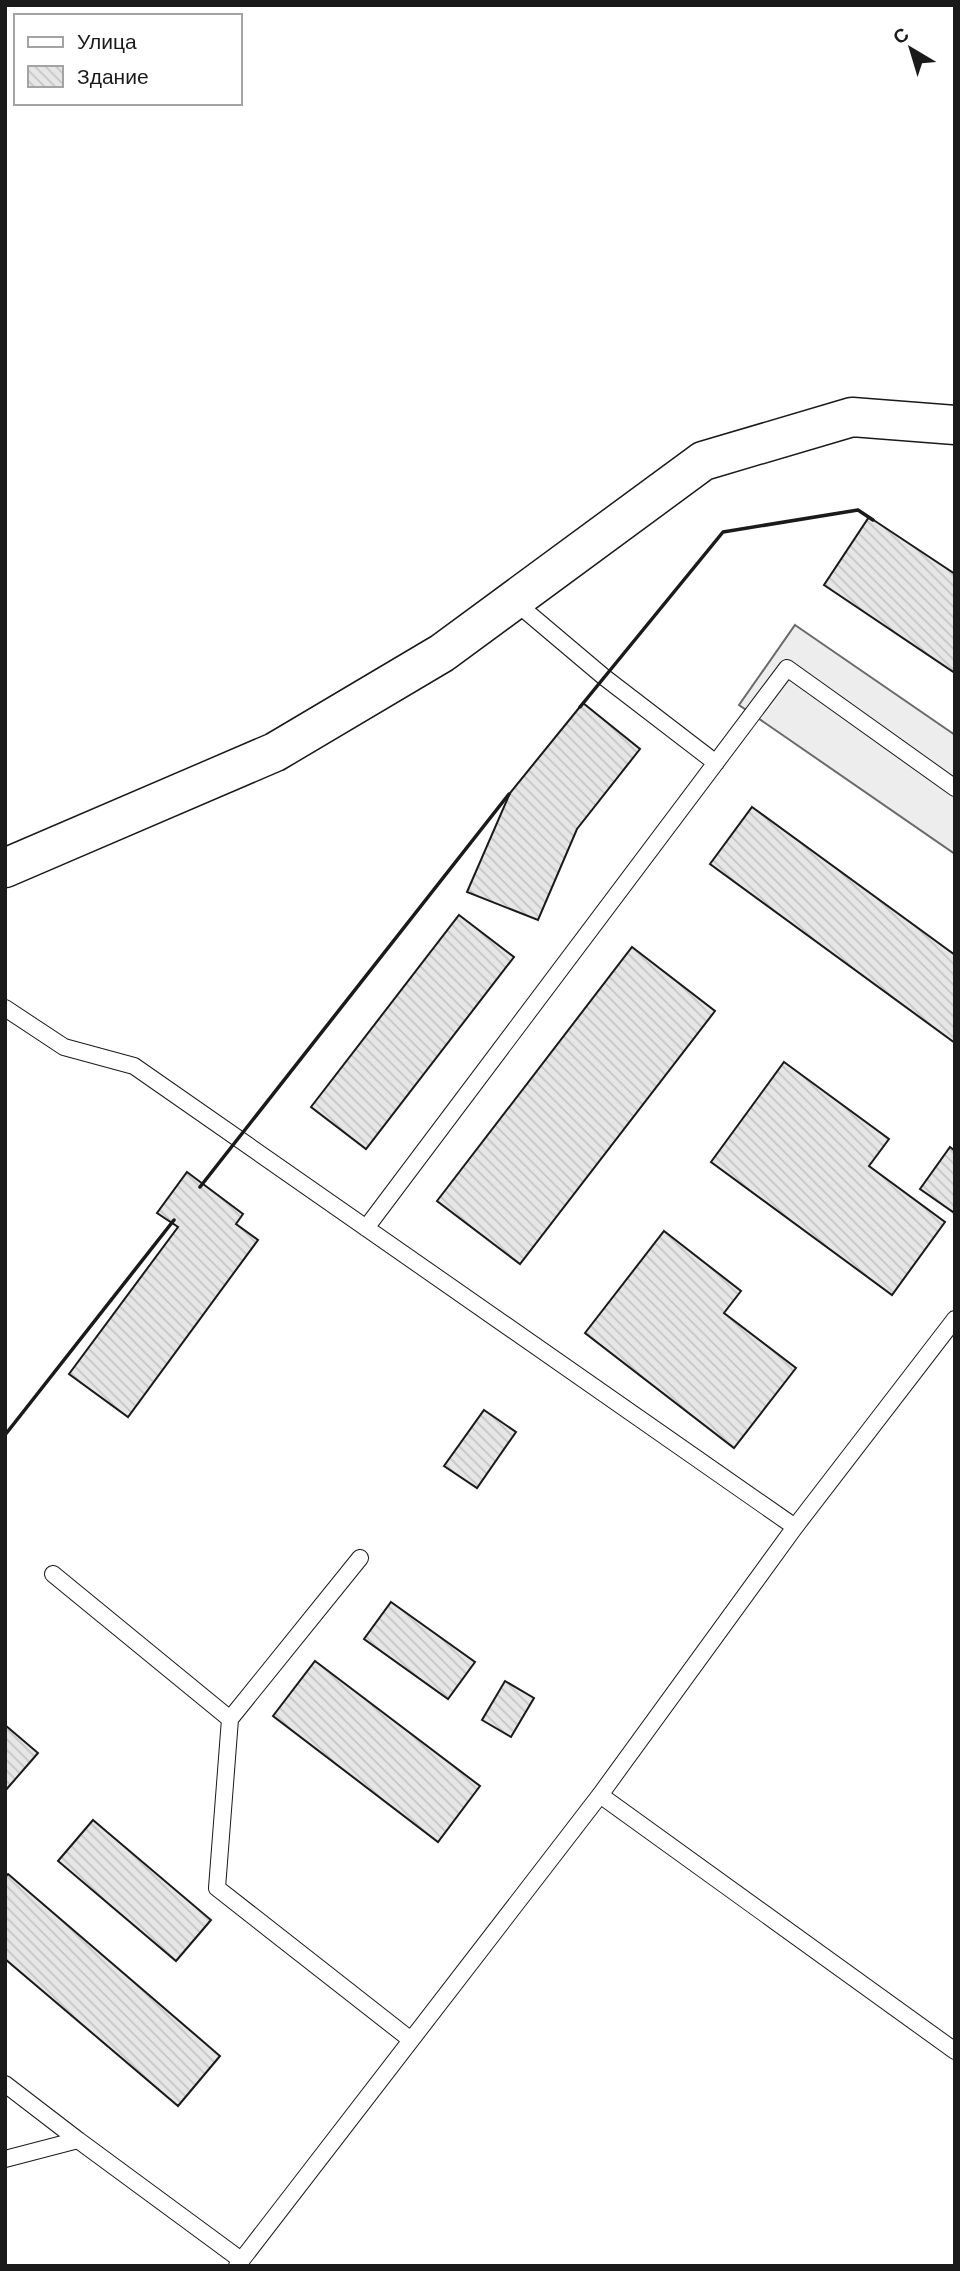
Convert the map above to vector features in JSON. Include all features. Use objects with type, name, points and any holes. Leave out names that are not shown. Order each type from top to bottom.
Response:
[{"type":"street","points":[[5,868],[275,752],[442,653],[703,461],[852,417],[955,425]]},
{"type":"lane","points":[[514,601],[604,677],[716,763]]},
{"type":"lane","points":[[366,1228],[787,668],[955,788]]},
{"type":"lane","points":[[5,1008],[64,1047],[134,1066],[795,1527]]},
{"type":"lane","points":[[5,2084],[239,2263],[600,1795],[795,1527],[955,1319]]},
{"type":"lane","points":[[360,1558],[230,1719],[217,1888],[411,2040]]},
{"type":"lane","points":[[53,1574],[230,1719]]},
{"type":"lane","points":[[600,1795],[955,2051]]},
{"type":"lane","points":[[5,2160],[78,2140]]},
{"type":"shaded area","points":[[795,625],[955,735],[955,854],[739,705]]},
{"type":"building","points":[[869,517],[955,574],[955,673],[824,585]]},
{"type":"building","points":[[583,703],[640,749],[577,829],[538,920],[467,892],[510,793]]},
{"type":"building","points":[[752,807],[955,955],[955,1043],[710,864]]},
{"type":"building","points":[[459,915],[514,957],[366,1149],[311,1107]]},
{"type":"building","points":[[632,947],[715,1011],[520,1264],[437,1201]]},
{"type":"building","points":[[784,1062],[889,1139],[869,1166],[945,1222],[892,1295],[711,1162]]},
{"type":"building","points":[[950,1147],[955,1151],[953,1212],[920,1189]]},
{"type":"building","points":[[187,1172],[243,1214],[236,1224],[258,1240],[128,1417],[69,1374],[178,1227],[157,1213]]},
{"type":"building","points":[[664,1231],[741,1291],[724,1313],[796,1368],[734,1448],[585,1333]]},
{"type":"building","points":[[484,1410],[516,1432],[477,1488],[444,1466]]},
{"type":"building","points":[[391,1602],[475,1662],[448,1699],[364,1639]]},
{"type":"building","points":[[315,1661],[480,1786],[438,1842],[273,1716]]},
{"type":"building","points":[[505,1681],[534,1698],[511,1737],[482,1720]]},
{"type":"building","points":[[5,1725],[38,1753],[5,1791]]},
{"type":"building","points":[[93,1820],[211,1920],[176,1961],[58,1861]]},
{"type":"building","points":[[8,1874],[220,2056],[178,2106],[5,1959],[5,1877]]},
{"type":"wall","points":[[580,707],[723,532],[858,510],[873,520]]},
{"type":"wall","points":[[200,1187],[509,794]]},
{"type":"wall","points":[[5,1435],[174,1220]]}]
